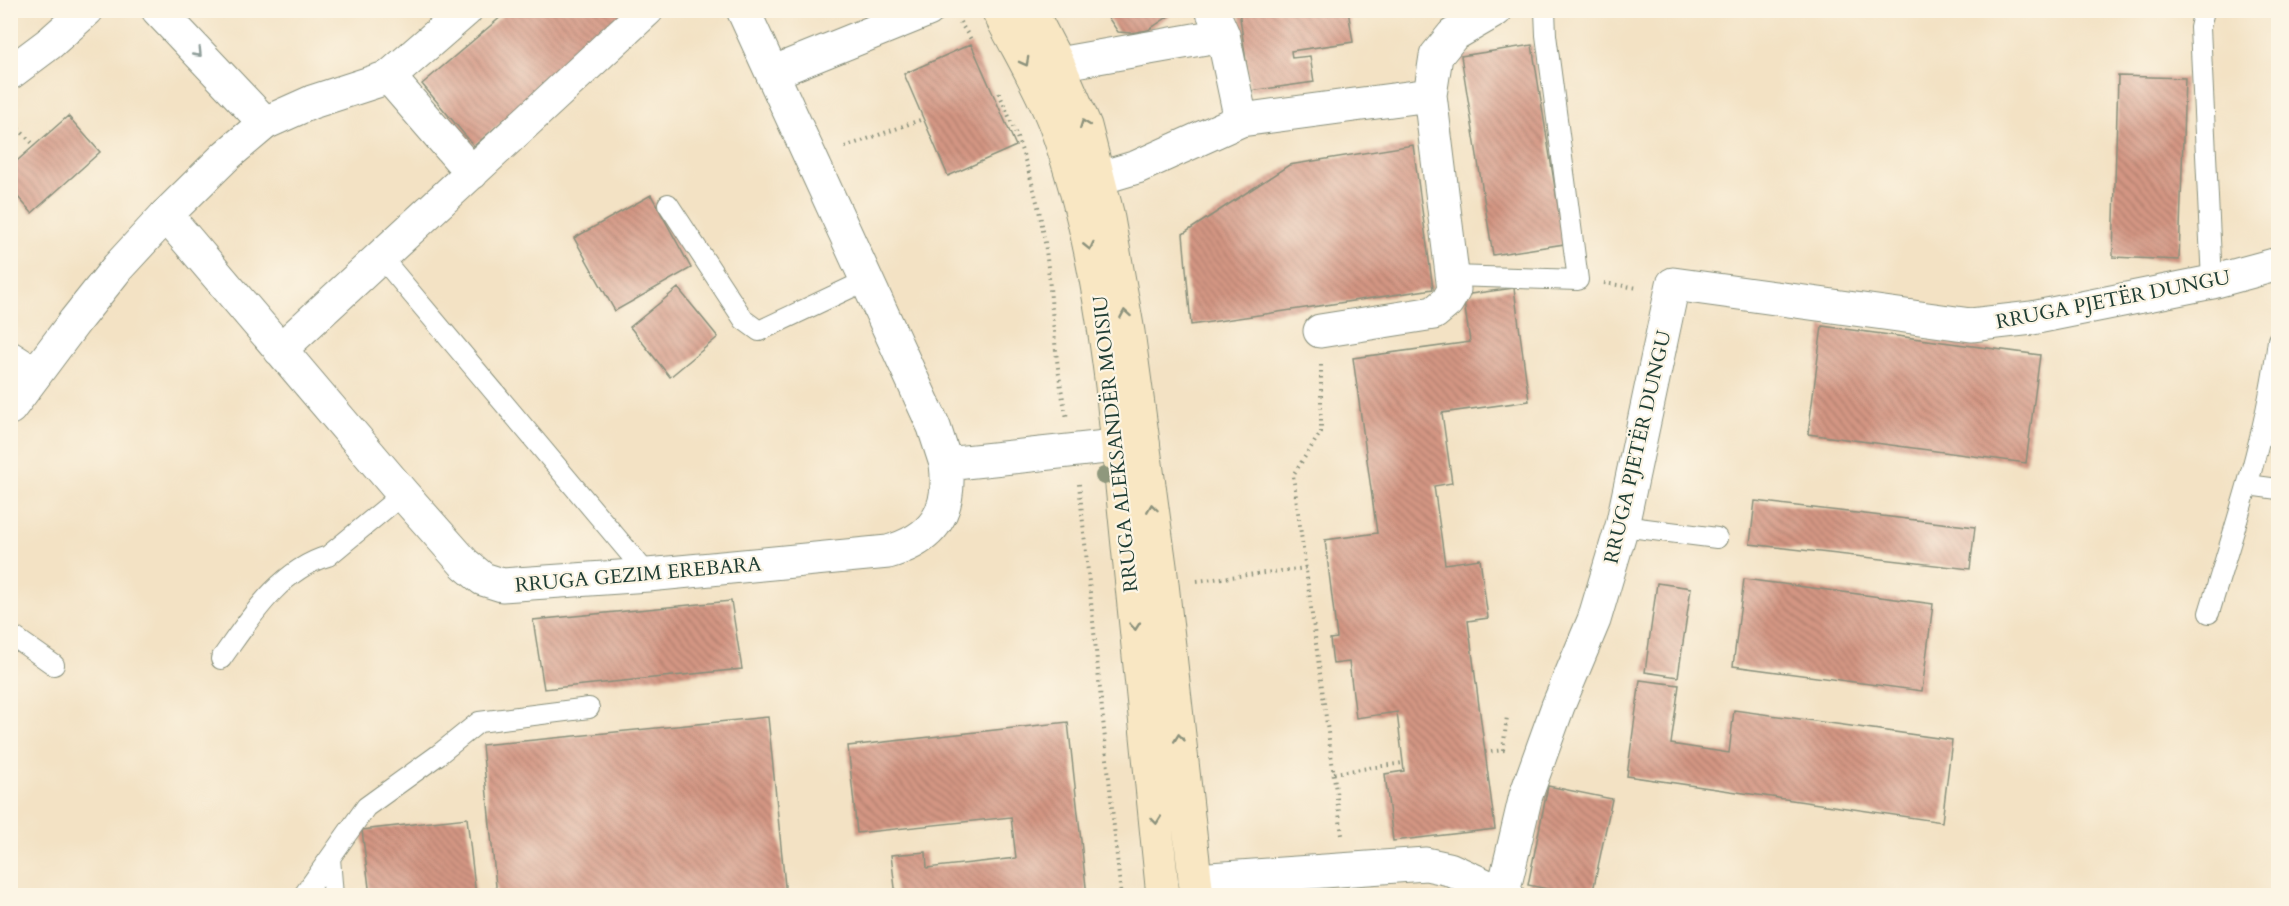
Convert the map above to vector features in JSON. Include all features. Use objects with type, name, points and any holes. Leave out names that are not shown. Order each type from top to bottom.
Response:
[{"type":"main road","name":"RRUGA ALEKSANDËR MOISIU","points":[[998,10],[1039,87],[1068,163],[1160,566],[1196,888]]},
{"type":"main road","name":"RRUGA ALEKSANDËR MOISIU","points":[[1030,10],[1058,64],[1085,126],[1100,178],[1128,332],[1131,444],[1163,896]]},
{"type":"street","points":[[10,73],[50,44],[87,10]]},
{"type":"street","points":[[158,10],[265,123]]},
{"type":"street","points":[[10,408],[23,366],[166,215],[227,155],[265,123],[312,102],[389,77],[466,10]]},
{"type":"street","points":[[280,350],[647,10]]},
{"type":"street","name":"RRUGA GEZIM EREBARA","points":[[166,215],[403,494],[465,564],[483,579],[502,585],[648,575],[888,552],[908,547],[926,536],[946,503],[948,483],[941,445],[743,10]]},
{"type":"street","points":[[772,73],[928,10]]},
{"type":"street","points":[[1320,331],[1434,314],[1447,302],[1454,290],[1430,95],[1436,56],[1453,35],[1496,10]]},
{"type":"street","points":[[1058,64],[1218,23],[1241,120]]},
{"type":"street","points":[[389,77],[472,172]]},
{"type":"street","points":[[1100,178],[1137,167],[1241,120],[1430,95]]},
{"type":"street","name":"RRUGA PJETËR DUNGU","points":[[1196,888],[1347,868],[1426,864],[1449,869],[1505,895],[1526,795],[1558,706],[1594,621],[1622,526],[1673,284],[1971,325],[2032,318],[2278,271]]},
{"type":"street","points":[[946,464],[1131,444]]},
{"type":"lane","points":[[1452,276],[1578,280],[1546,35],[1545,10]]},
{"type":"lane","points":[[2204,10],[2200,28],[2212,282]]},
{"type":"lane","points":[[668,204],[744,320],[759,331],[867,280]]},
{"type":"lane","points":[[381,257],[648,575]]},
{"type":"lane","points":[[2208,613],[2248,485],[2273,385],[2278,340]]},
{"type":"lane","points":[[2248,485],[2278,489]]},
{"type":"lane","points":[[221,658],[254,613],[285,580],[314,560],[328,556],[403,494]]},
{"type":"lane","points":[[1622,526],[1717,538]]},
{"type":"lane","points":[[10,633],[54,665]]},
{"type":"lane","points":[[303,896],[366,807],[479,722],[589,708]]},
{"type":"lane","points":[[330,858],[333,896]]},
{"type":"lane","points":[[1196,888],[1226,896]]},
{"type":"path","points":[[812,159],[923,119]]},
{"type":"path","points":[[10,120],[35,146]]},
{"type":"path","points":[[1578,280],[1671,293]]},
{"type":"path","points":[[1320,331],[1321,432],[1293,475],[1347,868]]},
{"type":"path","points":[[1189,582],[1306,568]]},
{"type":"path","points":[[1503,750],[1507,716]]},
{"type":"path","points":[[1485,752],[1513,748]]},
{"type":"path","points":[[1334,773],[1403,763]]},
{"type":"building","points":[[509,10],[633,10],[474,146],[422,84]]},
{"type":"building","points":[[859,10],[889,10],[873,25]]},
{"type":"building","points":[[1103,10],[1178,10],[1148,30],[1131,33],[1118,32]]},
{"type":"building","points":[[1239,10],[1348,10],[1353,42],[1291,51],[1292,58],[1310,56],[1314,82],[1250,91]]},
{"type":"building","points":[[971,44],[1016,146],[948,176],[904,74]]},
{"type":"building","points":[[1532,45],[1564,244],[1493,255],[1461,56]]},
{"type":"building","points":[[2118,76],[2185,78],[2179,260],[2113,257]]},
{"type":"building","points":[[68,116],[100,152],[32,213],[10,188],[10,167]]},
{"type":"building","points":[[1413,145],[1433,289],[1191,325],[1183,234],[1289,165]]},
{"type":"building","points":[[651,195],[691,268],[615,311],[574,238]]},
{"type":"building","points":[[678,288],[718,337],[670,377],[630,327]]},
{"type":"building","points":[[1514,288],[1529,401],[1442,413],[1452,483],[1434,486],[1445,564],[1480,559],[1488,618],[1468,621],[1495,829],[1393,841],[1385,774],[1404,771],[1397,712],[1356,718],[1349,662],[1333,664],[1330,639],[1337,638],[1325,540],[1377,533],[1353,358],[1470,342],[1463,295]]},
{"type":"building","points":[[1822,326],[2040,355],[2026,463],[1808,434]]},
{"type":"building","points":[[1755,501],[1975,527],[1970,569],[1750,544]]},
{"type":"building","points":[[1744,579],[1933,604],[1922,691],[1733,666]]},
{"type":"building","points":[[1657,583],[1691,588],[1678,677],[1645,672]]},
{"type":"building","points":[[731,601],[742,669],[544,689],[533,620]]},
{"type":"building","points":[[1640,680],[1679,685],[1671,744],[1729,753],[1734,710],[1952,740],[1942,822],[1627,776]]},
{"type":"building","points":[[768,717],[786,896],[497,896],[482,745]]},
{"type":"building","points":[[1068,722],[1087,896],[896,896],[891,855],[926,852],[927,868],[1016,858],[1011,817],[857,833],[848,746]]},
{"type":"building","points":[[1548,786],[1612,799],[1592,896],[1581,896],[1528,885]]},
{"type":"building","points":[[467,818],[476,896],[370,896],[362,830]]}]
